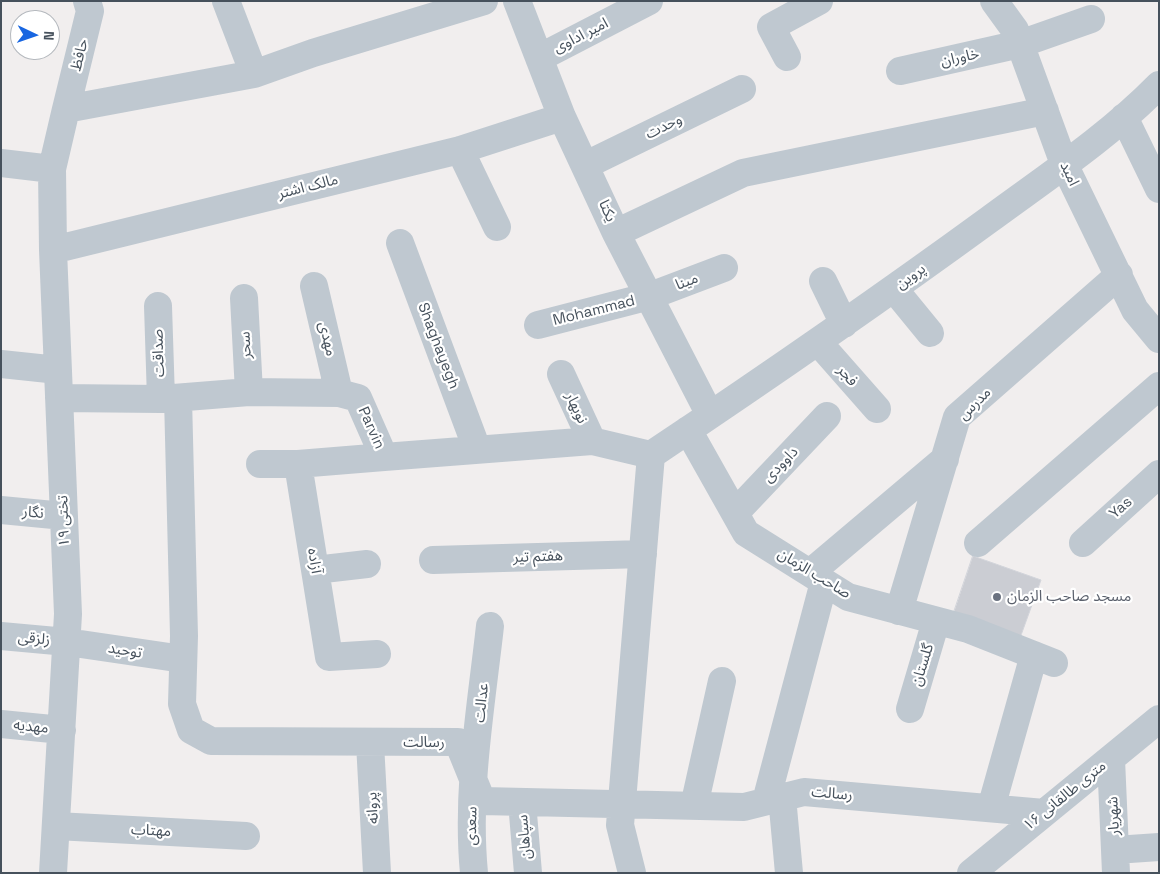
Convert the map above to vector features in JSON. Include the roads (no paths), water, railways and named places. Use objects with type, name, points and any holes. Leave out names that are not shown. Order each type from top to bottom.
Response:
[{"type":"street","name":"حافظ","points":[[52,169],[90,11],[87,1]]},
{"type":"street","points":[[226,1],[254,74]]},
{"type":"street","points":[[66,109],[254,74],[313,53],[484,1]]},
{"type":"street","name":"یکتا","points":[[517,1],[562,117],[586,165],[616,233],[710,415]]},
{"type":"street","name":"امیر اداوی","points":[[539,58],[649,1]]},
{"type":"street","points":[[787,57],[771,27],[819,1]]},
{"type":"street","name":"امید","points":[[994,1],[1015,30],[1064,164],[1136,310],[1159,340]]},
{"type":"street","name":"خاوران","points":[[900,71],[1020,44],[1091,19]]},
{"type":"street","name":"پروین","points":[[652,455],[894,289],[1064,164],[1124,117],[1159,85]]},
{"type":"street","name":"وحدت","points":[[586,165],[742,89]]},
{"type":"street","points":[[616,233],[743,173],[1045,111]]},
{"type":"street","name":"مالک اشتر","points":[[52,250],[460,150],[562,117]]},
{"type":"street","points":[[1124,117],[1159,189]]},
{"type":"street","points":[[460,150],[497,227]]},
{"type":"street","points":[[1,163],[52,169]]},
{"type":"street","name":"تختی ۱۹","points":[[52,169],[52,250],[68,614],[53,873]]},
{"type":"street","name":"Shaghayegh","points":[[400,243],[477,449]]},
{"type":"street","name":"مینا","points":[[650,296],[724,268]]},
{"type":"street","name":"مدرس","points":[[899,611],[957,417],[1119,276]]},
{"type":"street","points":[[823,281],[844,324]]},
{"type":"street","name":"مهدی","points":[[314,286],[339,393]]},
{"type":"street","points":[[894,289],[930,333]]},
{"type":"street","name":"Mohammad","points":[[538,325],[650,296]]},
{"type":"street","name":"سحر","points":[[244,298],[249,392]]},
{"type":"street","name":"صداقت","points":[[158,306],[169,398],[183,659],[182,704],[191,730]]},
{"type":"street","name":"فجر","points":[[818,342],[876,409]]},
{"type":"street","points":[[1,364],[58,370]]},
{"type":"street","name":"نوبهار","points":[[561,374],[592,441]]},
{"type":"street","points":[[978,543],[1159,386]]},
{"type":"street","name":"Parvin","points":[[59,398],[169,398],[249,392],[339,393],[358,398],[384,457],[592,441],[652,455]]},
{"type":"street","name":"داوودی","points":[[735,513],[827,416]]},
{"type":"street","name":"صاحب الزمان","points":[[688,430],[746,533],[848,597],[968,629],[1044,659],[991,808]]},
{"type":"street","points":[[632,873],[621,815],[652,455]]},
{"type":"street","points":[[260,464],[298,464],[384,457]]},
{"type":"street","points":[[790,873],[774,800],[817,577],[945,458]]},
{"type":"street","name":"آزاده","points":[[298,464],[330,657],[377,654]]},
{"type":"street","name":"Yas","points":[[1083,542],[1159,474]]},
{"type":"street","name":"نگار","points":[[1,510],[64,516]]},
{"type":"street","name":"هفتم تیر","points":[[433,560],[643,554]]},
{"type":"street","points":[[315,570],[367,564]]},
{"type":"street","name":"گلستان","points":[[910,709],[936,621]]},
{"type":"street","name":"عدالت","points":[[474,780],[490,626]]},
{"type":"street","name":"زلزقی","points":[[1,636],[67,642]]},
{"type":"street","name":"توحید","points":[[67,642],[183,659]]},
{"type":"street","points":[[694,806],[722,681]]},
{"type":"street","name":"۱۶ متری طالقانی","points":[[971,873],[1159,720]]},
{"type":"street","name":"مهدیه","points":[[1,724],[62,730]]},
{"type":"street","name":"رسالت","points":[[191,730],[211,741],[458,742],[482,801],[522,802],[621,815],[694,806],[744,807],[804,792],[1044,813]]},
{"type":"street","name":"پروانه","points":[[370,743],[377,873]]},
{"type":"street","name":"شهریار","points":[[1111,758],[1116,862]]},
{"type":"street","name":"سعدی","points":[[474,780],[471,843],[474,873]]},
{"type":"street","name":"سپاهان","points":[[522,802],[528,873]]},
{"type":"street","name":"مهتاب","points":[[56,826],[246,836]]},
{"type":"street","points":[[1116,862],[1159,847]]},
{"type":"place","name":"مسجد صاحب الزمان","points":[[997,597]]}]
